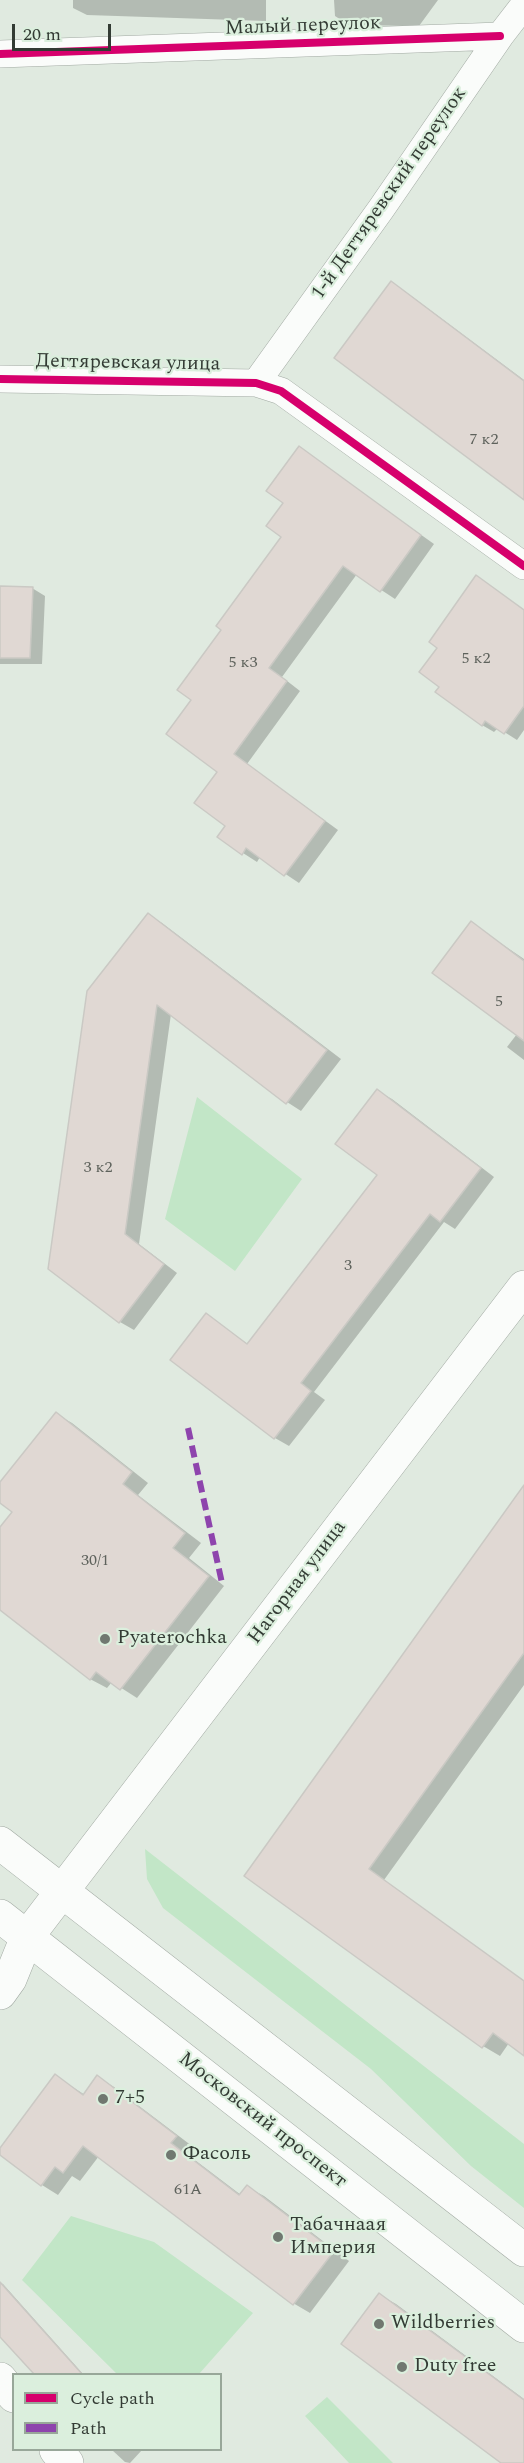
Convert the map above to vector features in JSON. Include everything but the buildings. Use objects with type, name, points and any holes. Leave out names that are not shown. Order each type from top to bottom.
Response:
[{"type":"main road","name":"Нагорная улица","points":[[0,1993],[10,1979],[27,1937],[524,1287]]},
{"type":"main road","points":[[0,1843],[524,2250]]},
{"type":"main road","name":"Московский проспект","points":[[0,1916],[524,2325]]},
{"type":"main road","points":[[0,2379],[12,2394]]},
{"type":"main road","points":[[57,2451],[67,2463]]},
{"type":"street","name":"1-й Дегтяревский переулок","points":[[256,383],[524,5]]},
{"type":"street","name":"Малый переулок","points":[[0,54],[500,36]]},
{"type":"street","name":"Дегтяревская улица","points":[[0,379],[256,383],[281,391],[524,566]]},
{"type":"green space","points":[[197,1097],[302,1179],[235,1271],[165,1219]]},
{"type":"green space","points":[[145,1849],[524,2144],[524,2208],[471,2166],[371,2069],[163,1908],[147,1879]]},
{"type":"green space","points":[[71,2216],[154,2242],[253,2313],[200,2373],[116,2373],[22,2280]]},
{"type":"green space","points":[[327,2397],[393,2463],[349,2463],[305,2416]]},
{"type":"marked path","points":[[188,1428],[222,1583]]},
{"type":"cycle path","points":[[0,54],[500,36]]},
{"type":"cycle path","points":[[0,379],[256,383],[281,391],[524,566]]},
{"type":"place","name":"Pyaterochka","points":[[105,1639]]},
{"type":"place","name":"7+5","points":[[103,2099]]},
{"type":"place","name":"Фасоль","points":[[171,2155]]},
{"type":"place","name":"Табачнаая Империя","points":[[278,2237]]},
{"type":"place","name":"Wildberries","points":[[379,2324]]},
{"type":"place","name":"Duty free","points":[[402,2367]]}]
